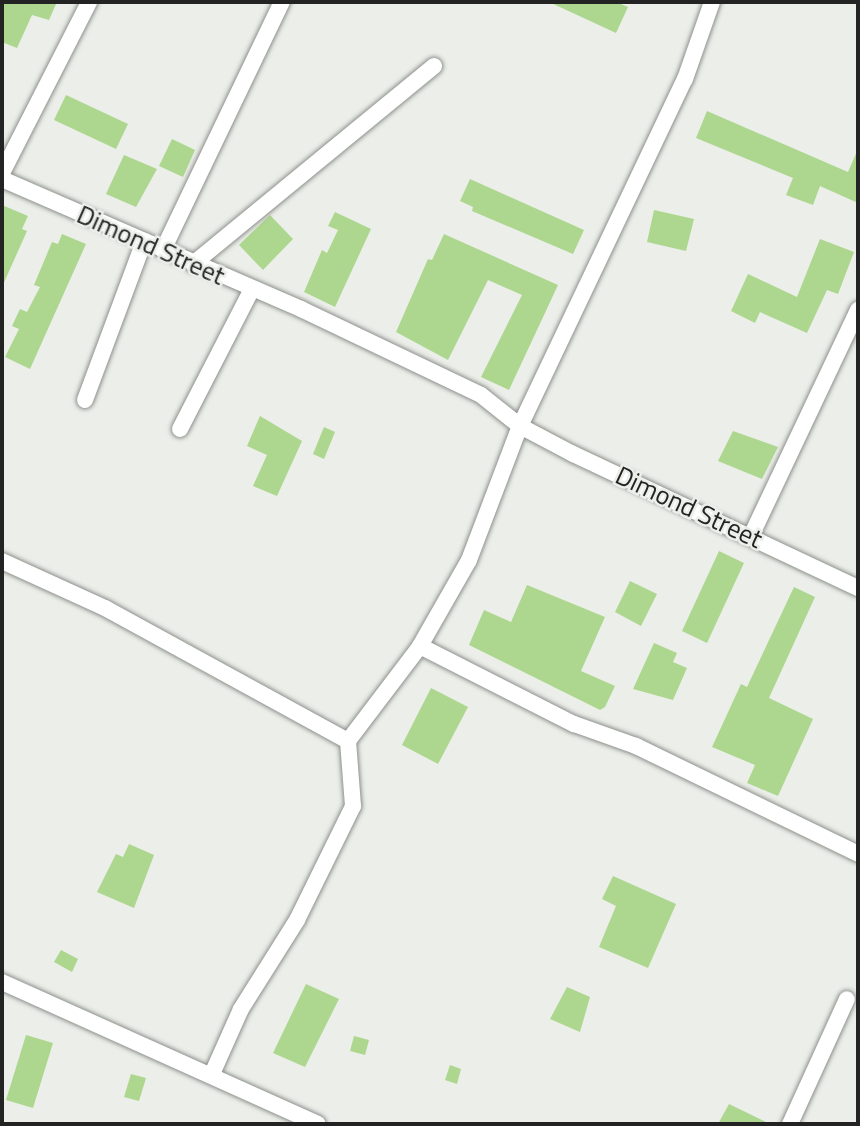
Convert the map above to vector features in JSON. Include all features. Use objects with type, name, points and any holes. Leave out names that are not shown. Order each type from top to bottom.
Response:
[{"type":"street","points":[[2,173],[89,2]]},
{"type":"street","points":[[163,250],[282,2]]},
{"type":"street","points":[[212,1074],[241,1009],[297,920],[353,806],[348,741],[420,646],[481,534],[520,426],[680,90],[712,2]]},
{"type":"street","points":[[193,264],[434,66]]},
{"type":"street","name":"Dimond Street","points":[[2,179],[301,309],[481,395],[520,426],[752,534],[858,588]]},
{"type":"street","points":[[85,400],[145,242]]},
{"type":"street","points":[[180,429],[252,289]]},
{"type":"street","points":[[752,534],[858,310]]},
{"type":"street","points":[[2,561],[105,608],[348,741]]},
{"type":"street","points":[[420,646],[574,724],[636,746],[858,854]]},
{"type":"street","points":[[2,982],[212,1074],[318,1124]]},
{"type":"street","points":[[790,1124],[847,999]]},
{"type":"building","points":[[2,2],[57,2],[49,20],[32,15],[17,48],[2,42]]},
{"type":"building","points":[[549,2],[616,2],[628,7],[616,33]]},
{"type":"building","points":[[66,95],[128,124],[116,149],[54,120]]},
{"type":"building","points":[[707,111],[848,172],[858,149],[858,203],[820,186],[813,205],[786,195],[793,178],[696,138]]},
{"type":"building","points":[[172,139],[195,150],[183,177],[159,166]]},
{"type":"building","points":[[124,155],[157,169],[136,207],[106,194]]},
{"type":"building","points":[[470,179],[584,230],[573,254],[472,211],[473,207],[460,201]]},
{"type":"building","points":[[2,205],[28,216],[22,229],[27,231],[2,287]]},
{"type":"building","points":[[654,210],[694,219],[686,251],[647,242]]},
{"type":"building","points":[[335,212],[371,229],[335,307],[304,292],[322,250],[327,253],[338,230],[328,226]]},
{"type":"building","points":[[270,215],[293,239],[263,270],[239,245]]},
{"type":"building","points":[[62,234],[86,244],[30,369],[5,357],[19,329],[12,326],[20,309],[27,312],[40,287],[34,285],[52,242],[58,244]]},
{"type":"building","points":[[444,234],[558,285],[509,390],[481,377],[522,295],[488,280],[448,360],[396,332],[428,259],[432,260]]},
{"type":"building","points":[[820,239],[854,252],[838,294],[827,290],[807,333],[760,312],[755,323],[731,311],[748,274],[797,297]]},
{"type":"building","points":[[260,416],[302,441],[277,496],[253,486],[267,455],[247,446]]},
{"type":"building","points":[[324,427],[335,432],[324,459],[313,454]]},
{"type":"building","points":[[733,431],[778,447],[762,479],[718,461]]},
{"type":"building","points":[[719,551],[744,563],[707,643],[682,631]]},
{"type":"building","points":[[630,581],[657,594],[641,626],[615,612]]},
{"type":"building","points":[[527,585],[605,617],[581,671],[615,686],[605,707],[600,710],[469,645],[484,610],[511,622]]},
{"type":"building","points":[[794,587],[815,597],[769,698],[813,719],[778,796],[747,783],[755,765],[712,747],[741,684],[747,687]]},
{"type":"building","points":[[654,643],[677,653],[673,662],[687,668],[673,700],[633,689]]},
{"type":"building","points":[[431,688],[468,707],[438,764],[402,745]]},
{"type":"building","points":[[129,844],[154,855],[134,908],[97,892],[116,854],[123,857]]},
{"type":"building","points":[[613,876],[676,904],[648,968],[599,947],[616,906],[602,899]]},
{"type":"building","points":[[61,950],[78,959],[72,972],[54,962]]},
{"type":"building","points":[[306,984],[339,999],[305,1067],[273,1053]]},
{"type":"building","points":[[567,987],[590,997],[580,1032],[550,1019]]},
{"type":"building","points":[[26,1035],[53,1043],[33,1108],[6,1100]]},
{"type":"building","points":[[354,1036],[369,1040],[365,1055],[350,1051]]},
{"type":"building","points":[[450,1065],[461,1069],[457,1084],[445,1080]]},
{"type":"building","points":[[131,1074],[146,1078],[139,1101],[124,1097]]},
{"type":"building","points":[[729,1104],[770,1124],[718,1124]]}]
